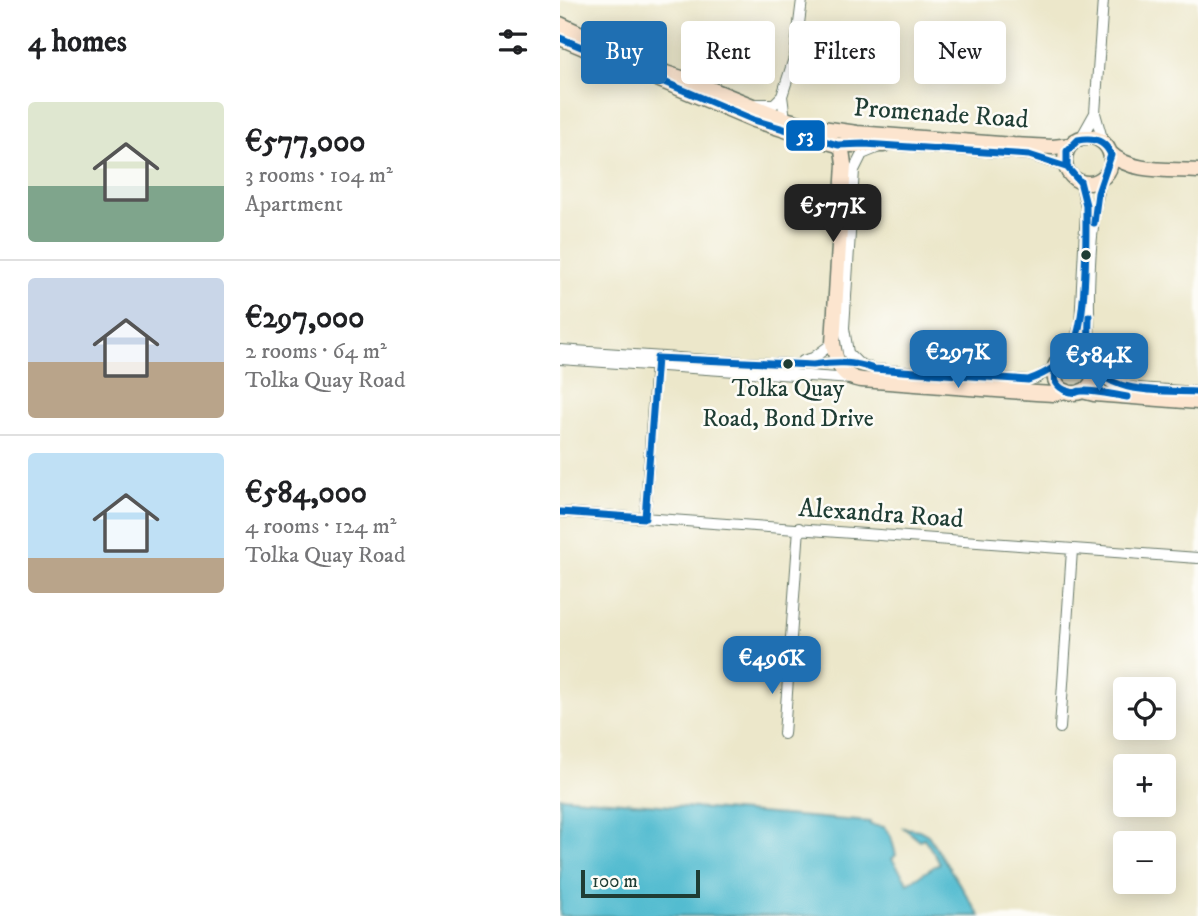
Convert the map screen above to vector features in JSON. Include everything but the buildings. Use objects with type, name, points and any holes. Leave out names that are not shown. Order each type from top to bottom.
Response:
[{"type":"street","points":[[785,119],[782,96],[795,55],[802,0]]},
{"type":"street","points":[[1082,391],[1093,380],[1089,314],[1096,200],[1102,178],[1110,166],[1095,113],[1103,0]]},
{"type":"street","name":"Promenade Road","points":[[560,24],[666,73],[690,80],[785,119],[815,127],[857,133],[1053,147],[1076,142]]},
{"type":"street","name":"Promenade Road","points":[[560,38],[754,120],[838,145],[884,145],[1028,155],[1066,167]]},
{"type":"street","points":[[747,104],[774,104],[782,96]]},
{"type":"street","points":[[1095,113],[1065,158],[1066,167],[1073,177],[1080,181],[1089,183],[1102,178]]},
{"type":"street","points":[[1076,142],[1093,138],[1118,162],[1129,166],[1198,171]]},
{"type":"street","points":[[838,145],[842,150],[844,164],[833,343],[836,362],[852,379]]},
{"type":"street","points":[[858,363],[848,353],[844,328],[854,170],[862,154],[884,145]]},
{"type":"street","points":[[1066,391],[1055,378],[1055,367],[1058,360],[1067,354],[1078,335],[1080,325],[1086,208],[1080,181]]},
{"type":"street","points":[[796,363],[813,358],[833,343]]},
{"type":"street","points":[[560,350],[656,363],[774,374],[1045,394],[1082,391],[1198,402]]},
{"type":"street","points":[[1067,354],[1082,354],[1111,383],[1123,387],[1198,392]]},
{"type":"street","points":[[560,359],[813,365],[836,362],[858,363],[874,369],[1028,380],[1055,367]]},
{"type":"street","points":[[774,374],[775,362]]},
{"type":"street","points":[[645,518],[656,363]]},
{"type":"street","name":"Alexandra Road","points":[[560,512],[1198,558]]},
{"type":"street","points":[[784,734],[799,528]]},
{"type":"street","points":[[1060,728],[1072,550]]},
{"type":"water","points":[[560,797],[870,822],[870,825],[884,827],[891,837],[896,855],[892,859],[908,883],[940,863],[924,838],[919,840],[904,828],[919,830],[928,835],[980,916],[560,916]]},
{"type":"transit line","name":"53","points":[[560,38],[754,120],[838,145],[865,144],[1029,155],[1066,167]]},
{"type":"transit line","name":"53","points":[[1079,181],[1067,167],[1067,151],[1078,140],[1093,139],[1102,143],[1111,155],[1098,193],[1094,223]]},
{"type":"transit line","name":"53","points":[[560,512],[645,518],[657,358],[813,365],[844,363],[874,369],[1028,380],[1048,371],[1061,362],[1074,344],[1081,318],[1086,205],[1080,181]]},
{"type":"transit line","name":"53","points":[[1089,316],[1090,355],[1099,372],[1109,380],[1138,389],[1198,392]]},
{"type":"transit line","name":"53","points":[[1067,354],[1056,370],[1059,386],[1073,393],[1093,391],[1127,397]]},
{"type":"place","name":"Tolka Quay Road, Bond Drive","points":[[788,364]]}]
